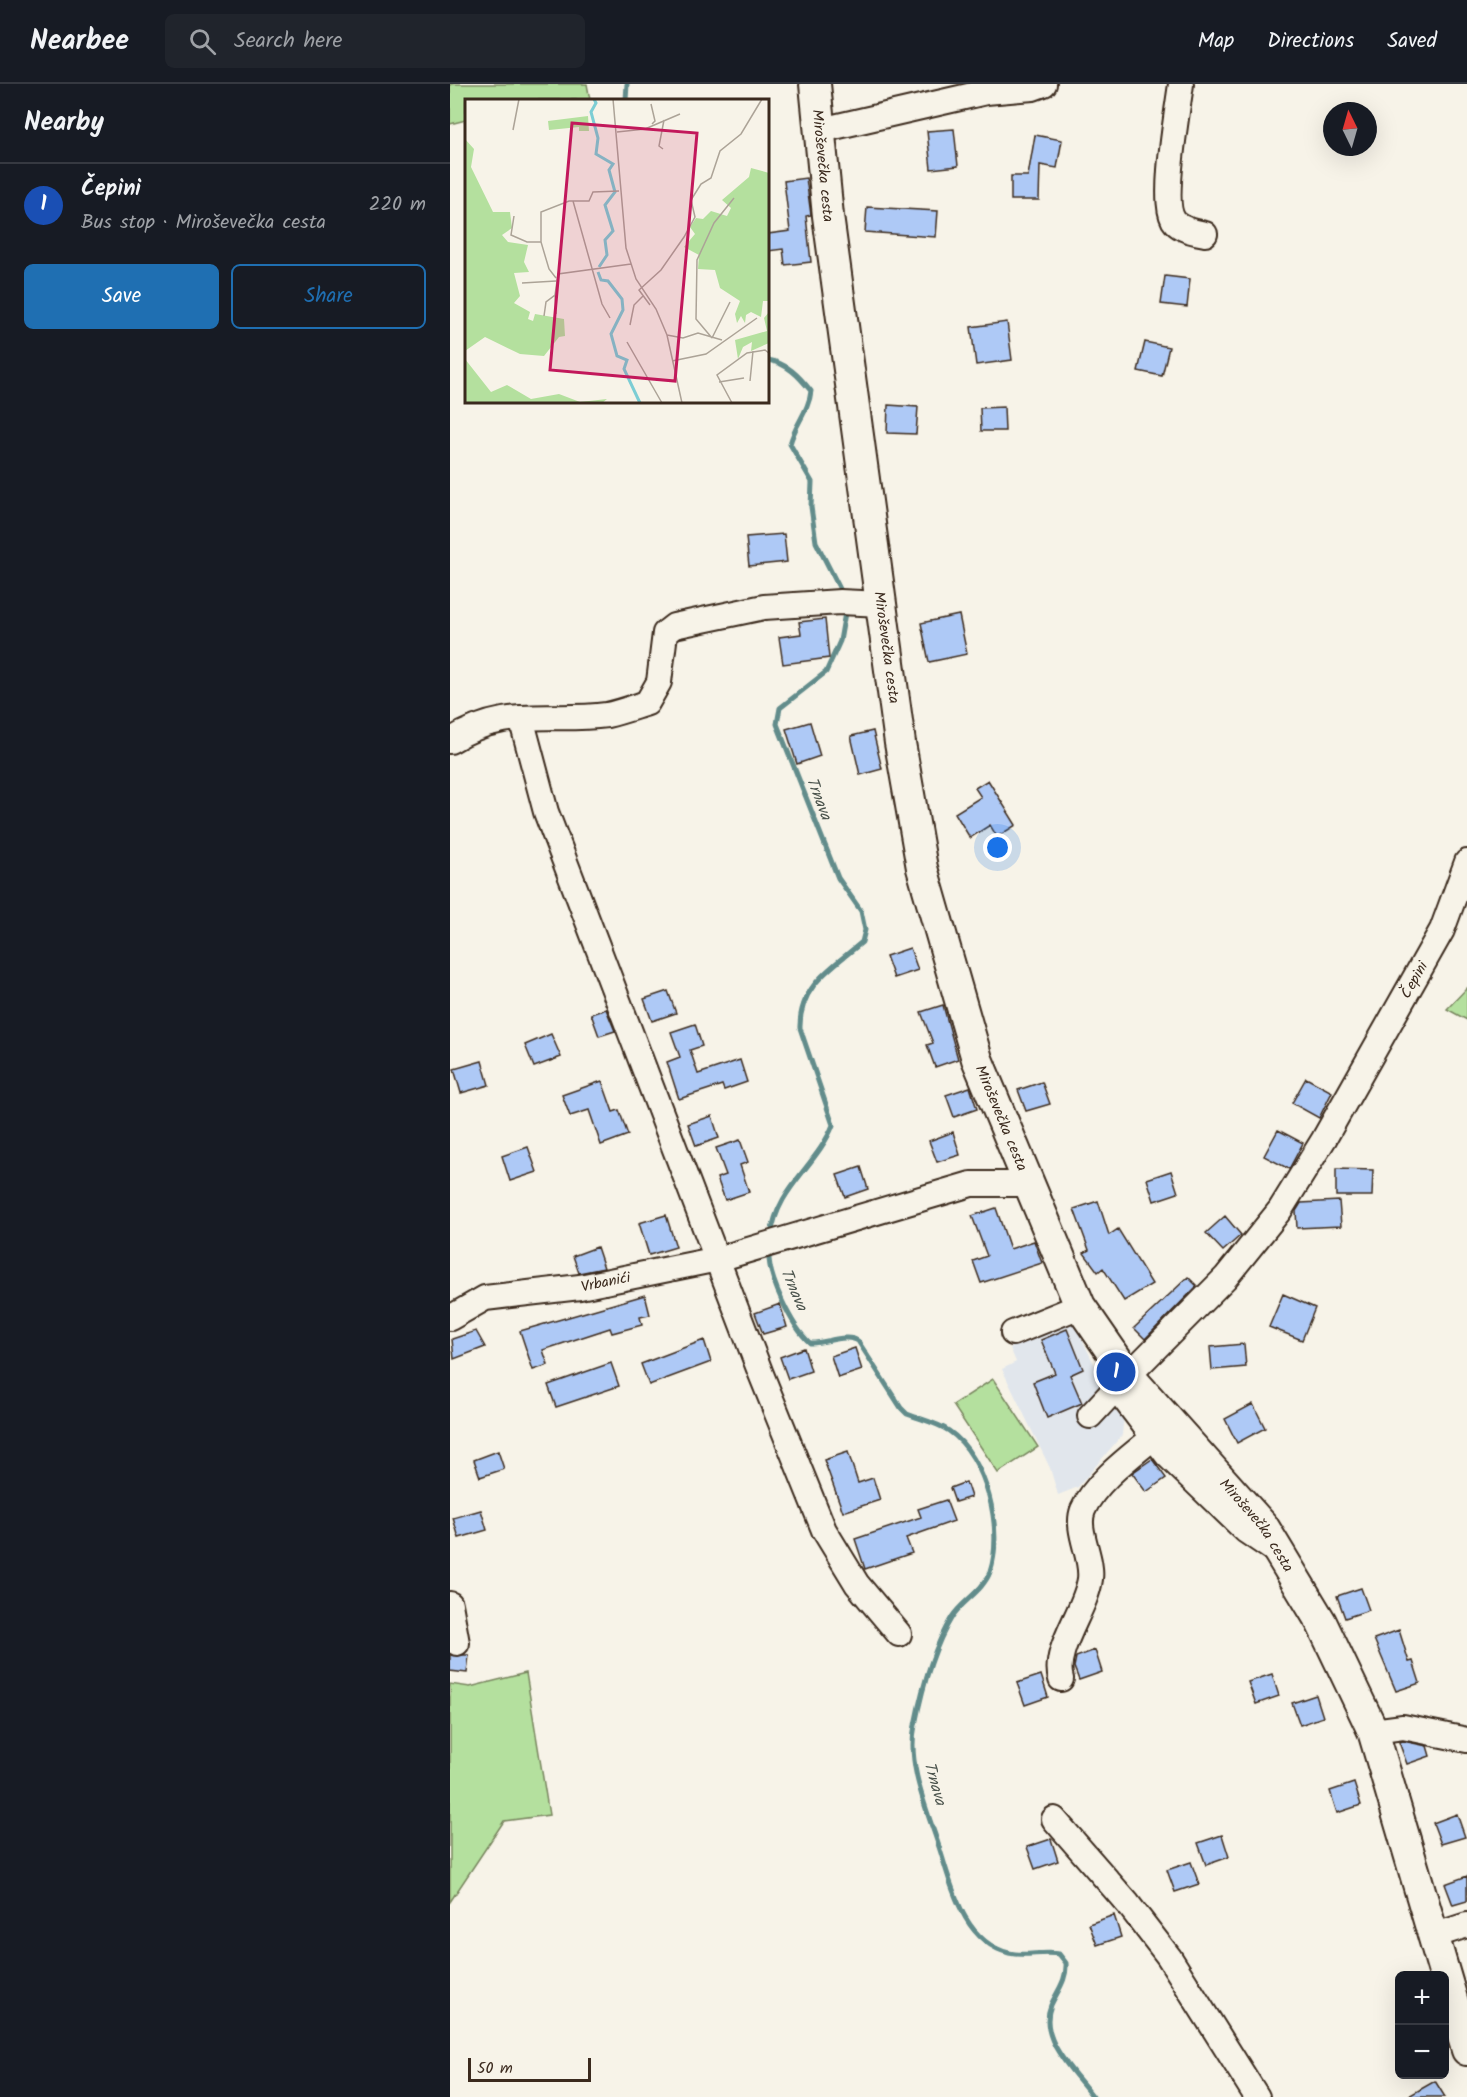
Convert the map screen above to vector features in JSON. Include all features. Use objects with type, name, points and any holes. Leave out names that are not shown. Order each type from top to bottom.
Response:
[{"type":"main road","name":"Miroševečka cesta","points":[[815,84],[828,216],[900,743],[922,868],[977,1059],[1080,1306],[1121,1381],[1263,1526],[1322,1622],[1372,1731],[1467,2050]]},
{"type":"street","points":[[821,130],[1017,86],[1033,88],[1044,84]]},
{"type":"street","points":[[1181,84],[1170,176],[1170,210],[1173,221],[1204,234]]},
{"type":"street","points":[[450,741],[487,722],[521,718],[606,715],[647,703],[659,682],[665,633],[674,626],[764,607],[846,603],[882,604]]},
{"type":"street","points":[[521,718],[546,812],[824,1530],[857,1584],[899,1634]]},
{"type":"street","name":"Čepini","points":[[1090,1416],[1121,1381],[1226,1277],[1280,1210],[1324,1139],[1443,930],[1467,862]]},
{"type":"street","name":"Vrbanići","points":[[450,1318],[485,1298],[580,1287],[718,1258],[971,1184],[1028,1184]]},
{"type":"street","points":[[1013,1333],[1080,1306]]},
{"type":"street","points":[[1121,1381],[1167,1455],[1246,1531],[1281,1555]]},
{"type":"street","points":[[1061,1679],[1059,1660],[1088,1592],[1091,1577],[1082,1524],[1083,1511],[1118,1467],[1154,1437]]},
{"type":"street","points":[[450,1604],[457,1642]]},
{"type":"street","points":[[1372,1731],[1403,1726],[1467,1740]]},
{"type":"street","points":[[1054,1819],[1128,1904],[1169,1957],[1257,2097]]},
{"type":"street","points":[[1433,1936],[1467,1925]]},
{"type":"shaded area","points":[[1074,1323],[1101,1378],[1124,1415],[1122,1435],[1078,1487],[1058,1495],[1050,1468],[1002,1369],[1016,1362],[1010,1348]]},
{"type":"green space","points":[[450,84],[587,84],[590,99],[465,99],[465,120],[450,124]]},
{"type":"green space","points":[[1467,988],[1467,1020],[1447,1009]]},
{"type":"green space","points":[[993,1379],[1038,1447],[998,1473],[953,1405]]},
{"type":"green space","points":[[526,1673],[549,1815],[504,1821],[450,1902],[450,1684],[470,1687]]},
{"type":"building","points":[[954,129],[958,166],[931,169],[927,131]]},
{"type":"building","points":[[1035,135],[1062,140],[1057,168],[1040,165],[1039,200],[1011,200],[1011,176],[1028,176]]},
{"type":"building","points":[[806,178],[811,215],[806,216],[811,262],[785,265],[783,249],[770,251],[770,234],[790,231],[784,181]]},
{"type":"building","points":[[867,207],[938,211],[936,237],[865,232]]},
{"type":"building","points":[[1165,276],[1190,279],[1187,307],[1161,304]]},
{"type":"building","points":[[1007,322],[1012,360],[976,365],[971,327]]},
{"type":"building","points":[[1145,342],[1169,347],[1162,376],[1138,371]]},
{"type":"building","points":[[888,405],[918,407],[916,434],[887,433]]},
{"type":"building","points":[[1004,407],[1005,431],[981,431],[980,408]]},
{"type":"building","points":[[784,534],[787,562],[749,566],[746,537]]},
{"type":"building","points":[[959,615],[967,654],[929,662],[921,623]]},
{"type":"building","points":[[825,619],[829,658],[783,664],[779,637],[801,634],[799,622]]},
{"type":"building","points":[[810,722],[820,756],[797,764],[786,729]]},
{"type":"building","points":[[873,731],[882,769],[860,775],[851,736]]},
{"type":"building","points":[[988,780],[1016,825],[997,837],[990,825],[970,838],[955,813],[981,797],[975,788]]},
{"type":"building","points":[[910,948],[918,970],[894,978],[886,956]]},
{"type":"building","points":[[668,991],[676,1013],[652,1021],[644,999]]},
{"type":"building","points":[[943,1005],[958,1059],[935,1067],[927,1045],[933,1043],[921,1012]]},
{"type":"building","points":[[606,1009],[615,1031],[599,1036],[591,1014]]},
{"type":"building","points":[[695,1024],[702,1046],[690,1050],[698,1074],[740,1060],[747,1082],[724,1090],[722,1085],[679,1099],[667,1062],[680,1057],[671,1032]]},
{"type":"building","points":[[551,1034],[561,1057],[534,1067],[525,1045]]},
{"type":"building","points":[[482,1061],[489,1085],[461,1093],[454,1069]]},
{"type":"building","points":[[1306,1078],[1332,1092],[1319,1118],[1292,1103]]},
{"type":"building","points":[[602,1081],[613,1112],[619,1110],[628,1135],[601,1145],[589,1110],[570,1116],[562,1095]]},
{"type":"building","points":[[1042,1082],[1050,1104],[1026,1111],[1018,1090]]},
{"type":"building","points":[[970,1087],[977,1109],[954,1117],[946,1095]]},
{"type":"building","points":[[712,1116],[719,1138],[696,1146],[688,1124]]},
{"type":"building","points":[[1278,1130],[1303,1143],[1289,1169],[1264,1156]]},
{"type":"building","points":[[953,1132],[960,1155],[937,1162],[929,1141]]},
{"type":"building","points":[[740,1140],[748,1162],[740,1165],[749,1192],[725,1200],[717,1178],[726,1175],[716,1148]]},
{"type":"building","points":[[528,1147],[537,1172],[510,1181],[502,1156]]},
{"type":"building","points":[[861,1167],[868,1189],[845,1197],[837,1175]]},
{"type":"building","points":[[1336,1169],[1373,1170],[1372,1196],[1336,1196]]},
{"type":"building","points":[[1171,1171],[1178,1193],[1154,1201],[1147,1179]]},
{"type":"building","points":[[1098,1201],[1109,1235],[1118,1229],[1152,1284],[1124,1301],[1103,1268],[1098,1272],[1084,1253],[1089,1250],[1074,1209]]},
{"type":"building","points":[[1339,1201],[1341,1226],[1297,1228],[1296,1211],[1301,1203]]},
{"type":"building","points":[[996,1208],[1010,1249],[1034,1241],[1042,1263],[981,1283],[973,1261],[987,1256],[972,1216]]},
{"type":"building","points":[[666,1215],[676,1247],[649,1255],[639,1223]]},
{"type":"building","points":[[1225,1216],[1241,1235],[1223,1251],[1206,1233]]},
{"type":"building","points":[[597,1247],[604,1268],[579,1273],[573,1256]]},
{"type":"building","points":[[1188,1277],[1197,1286],[1145,1339],[1134,1328]]},
{"type":"building","points":[[1283,1294],[1315,1308],[1302,1340],[1269,1327]]},
{"type":"building","points":[[645,1295],[650,1315],[640,1317],[642,1325],[612,1333],[610,1328],[543,1350],[548,1365],[533,1370],[520,1331]]},
{"type":"building","points":[[780,1304],[787,1327],[763,1334],[755,1313]]},
{"type":"building","points":[[1067,1329],[1083,1369],[1070,1375],[1082,1403],[1047,1418],[1033,1382],[1055,1373],[1041,1340]]},
{"type":"building","points":[[476,1331],[485,1347],[454,1359],[452,1339]]},
{"type":"building","points":[[704,1340],[711,1362],[649,1385],[641,1364]]},
{"type":"building","points":[[1244,1344],[1246,1367],[1212,1370],[1210,1347]]},
{"type":"building","points":[[804,1348],[811,1371],[788,1379],[780,1357]]},
{"type":"building","points":[[855,1348],[862,1370],[838,1378],[831,1356]]},
{"type":"building","points":[[611,1363],[619,1386],[556,1407],[548,1385]]},
{"type":"building","points":[[1253,1404],[1265,1428],[1237,1443],[1225,1419]]},
{"type":"building","points":[[498,1451],[504,1469],[480,1477],[474,1460]]},
{"type":"building","points":[[848,1452],[858,1483],[873,1478],[880,1500],[843,1512],[824,1460]]},
{"type":"building","points":[[1152,1459],[1166,1478],[1146,1492],[1132,1473]]},
{"type":"building","points":[[966,1482],[971,1497],[955,1502],[950,1488]]},
{"type":"building","points":[[946,1500],[954,1521],[906,1538],[912,1553],[865,1569],[855,1539],[921,1517],[918,1509]]},
{"type":"building","points":[[481,1510],[487,1530],[459,1538],[453,1518]]},
{"type":"building","points":[[1361,1588],[1369,1610],[1345,1618],[1337,1596]]},
{"type":"building","points":[[1399,1630],[1409,1662],[1413,1661],[1420,1683],[1396,1691],[1374,1639]]},
{"type":"building","points":[[1095,1650],[1102,1672],[1079,1680],[1074,1667],[1076,1657]]},
{"type":"building","points":[[450,1655],[469,1655],[467,1673],[450,1671]]},
{"type":"building","points":[[1272,1674],[1279,1696],[1256,1704],[1248,1682]]},
{"type":"building","points":[[1041,1675],[1048,1697],[1025,1705],[1017,1683]]},
{"type":"building","points":[[1316,1695],[1323,1717],[1300,1725],[1292,1703]]},
{"type":"building","points":[[1399,1742],[1427,1746],[1430,1756],[1407,1764]]},
{"type":"building","points":[[1354,1783],[1361,1805],[1337,1813],[1330,1791]]},
{"type":"building","points":[[1457,1814],[1465,1837],[1441,1844],[1433,1823]]},
{"type":"building","points":[[1222,1835],[1229,1857],[1206,1865],[1198,1843]]},
{"type":"building","points":[[1051,1839],[1058,1861],[1035,1869],[1027,1847]]},
{"type":"building","points":[[1191,1862],[1199,1884],[1175,1892],[1167,1870]]},
{"type":"building","points":[[1467,1876],[1467,1901],[1453,1905],[1445,1884]]},
{"type":"building","points":[[1114,1915],[1121,1937],[1097,1945],[1089,1924]]},
{"type":"building","points":[[1435,2081],[1445,2097],[1407,2097]]},
{"type":"waterway","name":"Trnava","points":[[626,99],[627,84]]},
{"type":"waterway","name":"Trnava","points":[[770,361],[792,371],[811,391],[808,405],[790,444],[812,482],[811,507],[816,542],[843,595]]},
{"type":"waterway","name":"Trnava","points":[[771,1237],[774,1220],[781,1205],[826,1140],[833,1125],[800,1028],[801,1013],[812,988],[829,969],[862,942],[865,930],[861,911],[838,878],[777,724],[780,708],[826,672],[840,641],[846,607]]},
{"type":"waterway","name":"Trnava","points":[[769,1252],[769,1262],[776,1287],[789,1314],[810,1343],[841,1338],[858,1341],[901,1408],[907,1414],[949,1431],[962,1443],[982,1476],[993,1516],[994,1555],[987,1579],[952,1617],[934,1655],[915,1725],[913,1741],[916,1773],[950,1883],[971,1927],[994,1947],[1009,1953],[1059,1954],[1066,1963],[1064,1980],[1051,2005],[1048,2018],[1049,2030],[1060,2054],[1093,2097]]},
{"type":"place","name":"Čepini","points":[[1116,1372]]}]
